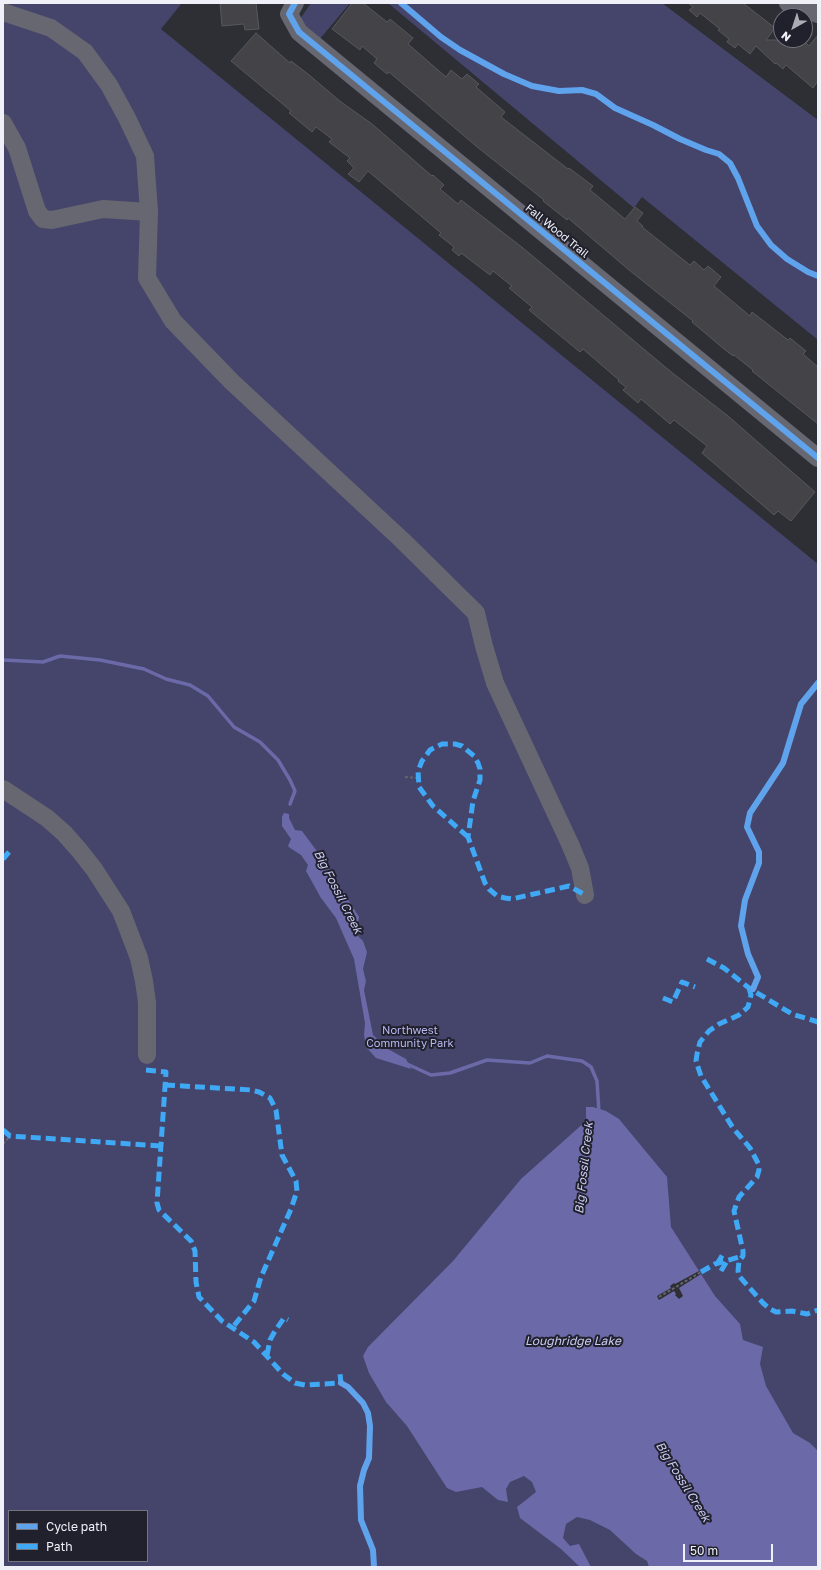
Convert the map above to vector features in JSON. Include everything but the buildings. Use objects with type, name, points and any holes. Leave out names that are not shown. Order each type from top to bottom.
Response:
[{"type":"street","points":[[788,3],[818,14]]},
{"type":"street","name":"Fall Wood Trail","points":[[292,8],[299,32],[818,458]]},
{"type":"street","points":[[3,12],[51,28],[85,52],[110,85],[128,118],[145,156],[149,212],[147,278],[173,321],[231,381],[402,540],[476,613],[495,683],[570,844],[580,868],[585,895]]},
{"type":"street","points":[[3,124],[17,148],[37,211],[43,219],[52,220],[103,209],[149,212]]},
{"type":"street","points":[[3,789],[36,810],[64,833],[94,869],[121,911],[139,958],[144,981],[147,1002],[147,1055]]},
{"type":"path","points":[[405,777],[418,778]]},
{"type":"path","points":[[3,1144],[10,1136]]},
{"type":"path","points":[[659,1297],[701,1272]]},
{"type":"green space","name":"Northwest Community Park","points":[[3,3],[182,3],[161,29],[818,564],[818,1567],[3,1567]]},
{"type":"green space","points":[[311,3],[350,3],[319,40],[308,30],[300,19]]},
{"type":"green space","points":[[388,3],[662,3],[818,120],[818,340],[642,197],[634,208]]},
{"type":"water","points":[[284,813],[289,814],[289,818],[295,830],[302,831],[322,858],[359,917],[356,934],[363,941],[367,952],[363,969],[366,981],[364,990],[373,1035],[388,1049],[406,1059],[411,1069],[376,1058],[366,1047],[364,1035],[365,1023],[354,959],[336,918],[321,898],[306,871],[308,865],[301,855],[288,846],[291,839],[282,826],[282,817]]},
{"type":"water","name":"Loughridge Lake","points":[[586,1107],[593,1107],[606,1111],[619,1119],[667,1177],[671,1227],[715,1296],[740,1324],[743,1340],[763,1347],[760,1364],[766,1386],[793,1433],[810,1443],[818,1451],[818,1567],[649,1567],[647,1561],[636,1554],[610,1530],[590,1520],[577,1517],[566,1524],[563,1538],[570,1546],[579,1544],[591,1567],[580,1567],[561,1549],[520,1518],[517,1507],[536,1492],[532,1482],[524,1476],[510,1482],[506,1489],[508,1502],[498,1500],[482,1487],[456,1492],[447,1488],[407,1426],[386,1402],[369,1373],[363,1356],[368,1347],[453,1261],[521,1179],[586,1121]]},
{"type":"pier","points":[[699,1271],[701,1274],[679,1288],[683,1296],[679,1299],[675,1295],[676,1294],[674,1291],[659,1300],[657,1296],[671,1288],[670,1286],[674,1283],[675,1284]]},
{"type":"waterway","name":"Big Fossil Creek","points":[[3,660],[43,662],[60,656],[100,660],[144,669],[166,679],[190,685],[208,696],[234,727],[260,742],[278,760],[295,791],[290,804]]},
{"type":"waterway","name":"Big Fossil Creek","points":[[405,1063],[431,1075],[450,1073],[487,1060],[530,1063],[547,1056],[582,1061],[591,1067],[597,1081],[599,1112]]},
{"type":"marked path","points":[[468,837],[433,806],[419,787],[418,771],[422,761],[430,750],[442,744],[455,744],[462,746],[474,756],[480,769],[480,780],[473,801],[468,837],[485,883],[489,889],[497,896],[512,899],[569,886],[585,895]]},
{"type":"marked path","points":[[3,859],[9,852]]},
{"type":"marked path","points":[[707,959],[724,968],[749,988],[792,1014],[818,1022]]},
{"type":"marked path","points":[[663,998],[673,1002],[682,982],[695,987]]},
{"type":"marked path","points":[[749,988],[751,995],[748,1007],[739,1015],[719,1024],[709,1031],[700,1042],[696,1061],[701,1076],[733,1128],[750,1148],[759,1165],[757,1177],[739,1197],[734,1211],[743,1251],[743,1256],[739,1261],[739,1276],[763,1303],[776,1312],[792,1311],[807,1314],[818,1310]]},
{"type":"marked path","points":[[146,1070],[166,1072],[157,1203],[159,1210],[191,1241],[195,1251],[196,1282],[199,1297],[222,1321],[254,1342],[283,1374],[295,1383],[305,1385],[341,1383],[340,1374]]},
{"type":"marked path","points":[[165,1085],[252,1090],[270,1098],[276,1110],[282,1155],[296,1181],[297,1191],[291,1209],[261,1277],[254,1301],[232,1328]]},
{"type":"marked path","points":[[3,1130],[10,1136],[161,1146]]},
{"type":"marked path","points":[[717,1264],[723,1254]]},
{"type":"marked path","points":[[701,1272],[715,1264],[743,1256]]},
{"type":"marked path","points":[[721,1271],[727,1261]]},
{"type":"marked path","points":[[267,1355],[270,1340],[275,1331],[284,1318],[288,1320]]},
{"type":"cycle path","points":[[295,3],[289,14],[299,32],[818,458]]},
{"type":"cycle path","points":[[401,3],[441,37],[460,50],[504,74],[532,86],[559,91],[582,90],[596,94],[615,108],[680,139],[719,154],[730,163],[738,178],[757,226],[771,245],[787,259],[808,272],[818,276]]},
{"type":"cycle path","points":[[753,989],[758,977],[748,954],[741,926],[745,900],[759,863],[759,852],[747,827],[750,813],[783,763],[801,704],[818,683]]},
{"type":"cycle path","points":[[341,1383],[348,1387],[363,1403],[368,1413],[370,1426],[369,1458],[360,1486],[361,1520],[373,1550],[374,1567]]}]
